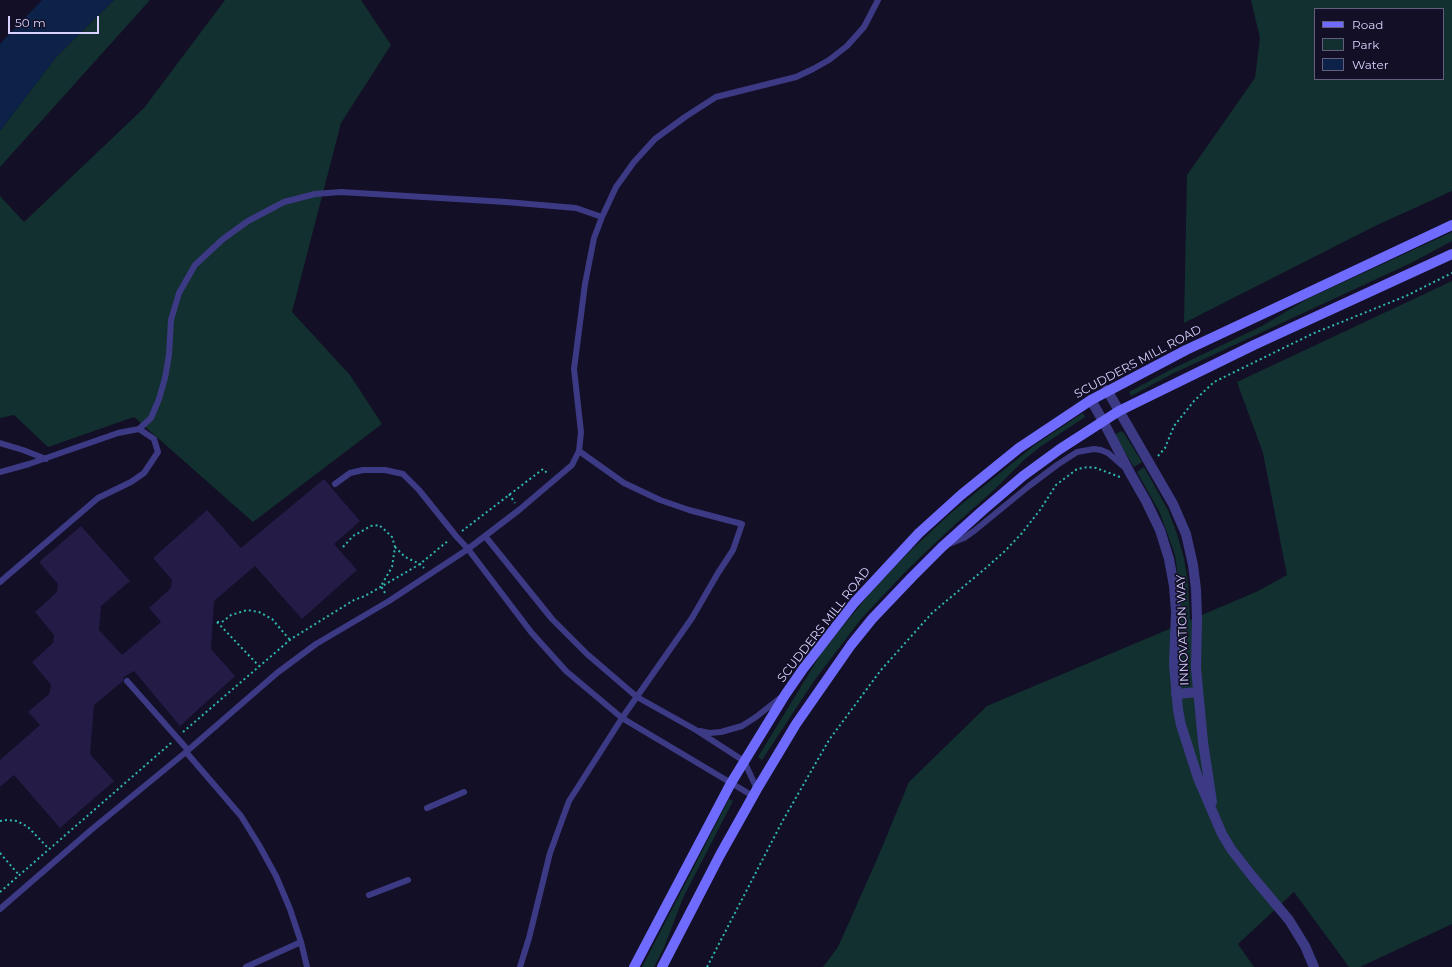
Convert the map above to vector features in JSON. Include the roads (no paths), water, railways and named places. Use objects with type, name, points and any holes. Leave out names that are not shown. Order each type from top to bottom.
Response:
[{"type":"main road","name":"SCUDDERS MILL ROAD","points":[[634,967],[731,783],[785,695],[803,669],[854,603],[919,533],[961,495],[1019,448],[1107,390],[1186,350],[1452,225]]},
{"type":"main road","points":[[662,967],[720,855],[796,724],[851,645],[907,582],[942,547],[1023,476],[1060,449],[1120,411],[1254,345],[1452,254]]},
{"type":"street","name":"INNOVATION WAY","points":[[1107,390],[1173,504],[1186,534],[1193,565],[1196,589],[1196,668],[1203,742],[1214,816]]},
{"type":"street","name":"INNOVATION WAY","points":[[1091,400],[1146,501],[1160,530],[1169,559],[1174,586],[1176,612],[1174,664],[1176,694],[1181,725],[1198,778],[1222,834],[1231,849],[1294,928],[1305,946],[1314,967]]},
{"type":"street","points":[[1176,694],[1198,692]]},
{"type":"lane","points":[[0,909],[91,830],[187,751],[278,673],[316,644],[389,601],[468,549],[542,492],[572,465],[579,451],[581,432],[574,369],[585,284],[594,238],[616,187],[634,162],[655,139],[716,97],[796,77],[813,70],[829,60],[847,46],[864,26],[878,0]]},
{"type":"lane","points":[[0,472],[118,433],[139,429],[151,418],[159,399],[169,355],[171,320],[179,294],[195,265],[223,239],[248,221],[284,202],[315,194],[341,192],[506,202],[576,208],[602,217]]},
{"type":"lane","points":[[0,582],[98,498],[131,482],[144,473],[158,452],[154,439],[139,429]]},
{"type":"lane","points":[[0,443],[46,458]]},
{"type":"lane","points":[[942,547],[964,538],[974,531],[1046,473],[1077,452],[1094,449],[1108,453],[1130,473]]},
{"type":"lane","points":[[520,967],[529,938],[550,853],[569,802],[622,718],[692,618],[733,550],[742,524],[689,510],[660,500],[624,483],[579,451]]},
{"type":"lane","points":[[335,484],[350,473],[363,470],[385,470],[403,474],[419,490],[468,549],[531,632],[566,671],[622,718],[731,783],[755,793]]},
{"type":"lane","points":[[485,536],[552,619],[587,654],[637,697],[696,730],[744,761],[755,793]]},
{"type":"lane","points":[[127,681],[241,816],[259,845],[282,889],[301,942],[307,967]]},
{"type":"lane","points":[[696,730],[709,733],[721,732],[742,726],[785,695]]},
{"type":"lane","points":[[427,808],[464,792]]},
{"type":"lane","points":[[369,894],[408,880]]},
{"type":"lane","points":[[246,967],[301,942]]},
{"type":"water","points":[[42,0],[114,0],[57,56],[0,131],[0,44]]}]
